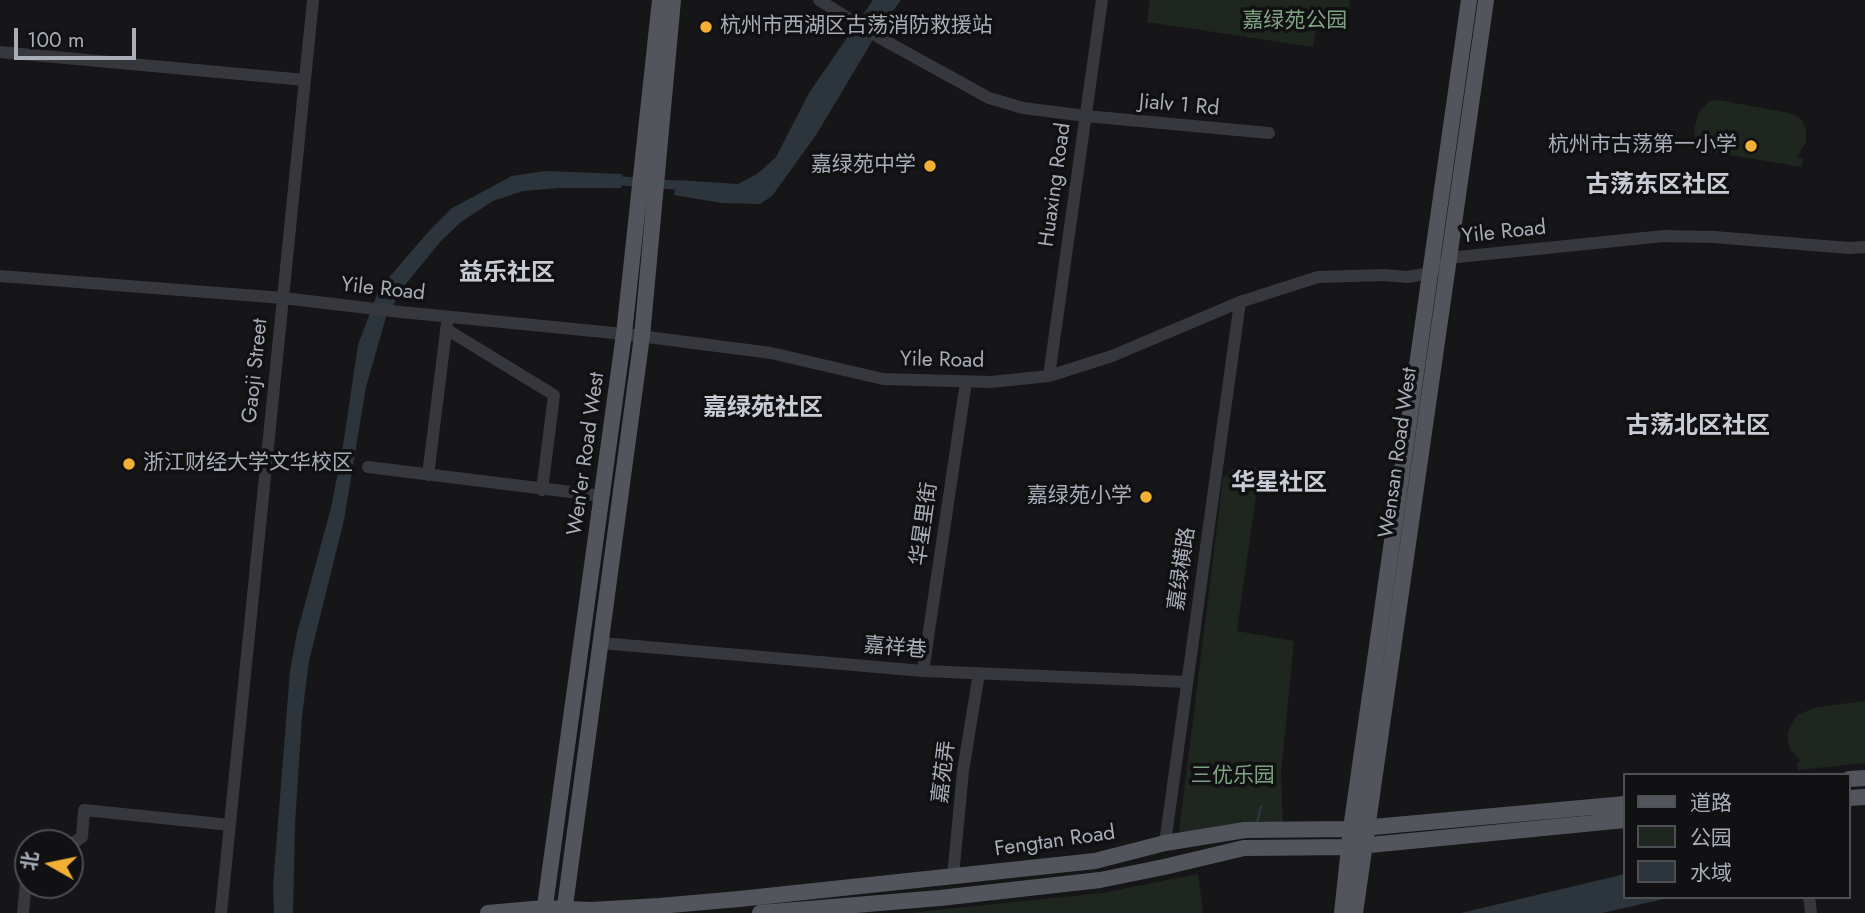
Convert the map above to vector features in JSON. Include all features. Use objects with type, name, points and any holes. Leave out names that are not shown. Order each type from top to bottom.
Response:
[{"type":"main road","name":"Wen'er Road West","points":[[651,154],[660,0]]},
{"type":"main road","name":"Wen'er Road West","points":[[544,910],[673,0]]},
{"type":"main road","name":"Wensan Road West","points":[[1355,913],[1359,828],[1469,0]]},
{"type":"main road","name":"Wensan Road West","points":[[1359,828],[1486,0]]},
{"type":"main road","name":"Wen'er Road West","points":[[564,910],[642,336],[646,203]]},
{"type":"main road","name":"Fengtan Road","points":[[488,913],[659,906],[1095,862],[1165,842],[1245,830],[1359,828],[1624,804]]},
{"type":"main road","name":"Fengtan Road","points":[[760,913],[940,898],[1101,880],[1244,848],[1357,846],[1624,820]]},
{"type":"main road","name":"Wensan Road West","points":[[1342,913],[1357,846]]},
{"type":"street","name":"Gaoji Street","points":[[221,913],[313,0]]},
{"type":"street","name":"Jialv 1 Rd","points":[[819,0],[880,38],[989,98],[1023,108],[1086,116],[1269,133]]},
{"type":"street","name":"Huaxing Road","points":[[1049,376],[1102,0]]},
{"type":"street","points":[[0,52],[305,80]]},
{"type":"street","name":"Yile Road","points":[[0,276],[283,298],[401,312],[447,323],[624,334],[771,353],[883,379],[991,382],[1049,376],[1112,356],[1240,302],[1318,277],[1407,277],[1432,273],[1448,258],[1664,236],[1865,247]]},
{"type":"street","name":"嘉绿横路","points":[[1165,842],[1240,302]]},
{"type":"street","points":[[428,475],[447,323],[554,395],[542,490]]},
{"type":"street","name":"华星里街","points":[[923,671],[966,382]]},
{"type":"street","points":[[368,467],[603,496]]},
{"type":"street","name":"嘉祥巷","points":[[601,643],[923,671],[1187,682]]},
{"type":"street","name":"嘉苑弄","points":[[953,876],[964,771],[979,673]]},
{"type":"street","points":[[83,829],[84,810],[230,825]]},
{"type":"green space","name":"嘉绿苑公园","points":[[1150,0],[1350,0],[1348,14],[1320,11],[1313,47],[1147,22]]},
{"type":"green space","points":[[1718,100],[1797,116],[1806,131],[1806,142],[1797,157],[1803,158],[1802,167],[1689,148],[1691,140],[1696,141],[1694,130],[1699,112],[1710,101]]},
{"type":"green space","name":"三优乐园","points":[[1234,468],[1260,468],[1237,631],[1294,641],[1281,774],[1283,826],[1179,832],[1223,478]]},
{"type":"green space","points":[[1865,701],[1865,763],[1798,770],[1797,762],[1801,761],[1788,742],[1788,732],[1797,715],[1817,707]]},
{"type":"green space","points":[[1198,874],[1203,913],[908,913],[1102,893]]},
{"type":"water","points":[[873,0],[901,0],[880,28],[816,135],[772,196],[760,204],[722,203],[674,195],[677,180],[738,184],[757,174],[776,157],[809,93]]},
{"type":"water","points":[[545,171],[622,174],[621,188],[523,191],[493,201],[461,222],[441,241],[405,285],[386,317],[366,387],[344,520],[309,661],[302,716],[295,824],[293,913],[274,913],[273,886],[290,671],[297,633],[331,508],[358,345],[379,289],[452,208],[512,176]]},
{"type":"water","points":[[1624,874],[1624,899],[1664,899],[1602,913],[1461,913]]},
{"type":"waterway","points":[[610,180],[687,186]]},
{"type":"waterway","points":[[1257,823],[1261,806]]},
{"type":"place","name":"杭州市西湖区古荡消防救援站","points":[[706,27]]},
{"type":"place","name":"杭州市古荡第一小学","points":[[1751,146]]},
{"type":"place","name":"嘉绿苑中学","points":[[930,166]]},
{"type":"place","name":"浙江财经大学文华校区","points":[[129,464]]},
{"type":"place","name":"嘉绿苑小学","points":[[1146,497]]},
{"type":"district","name":"古荡东区社区","points":[[1658,186]]},
{"type":"district","name":"益乐社区","points":[[507,274]]},
{"type":"district","name":"嘉绿苑社区","points":[[763,409]]},
{"type":"district","name":"古荡北区社区","points":[[1698,427]]},
{"type":"district","name":"华星社区","points":[[1279,484]]}]
